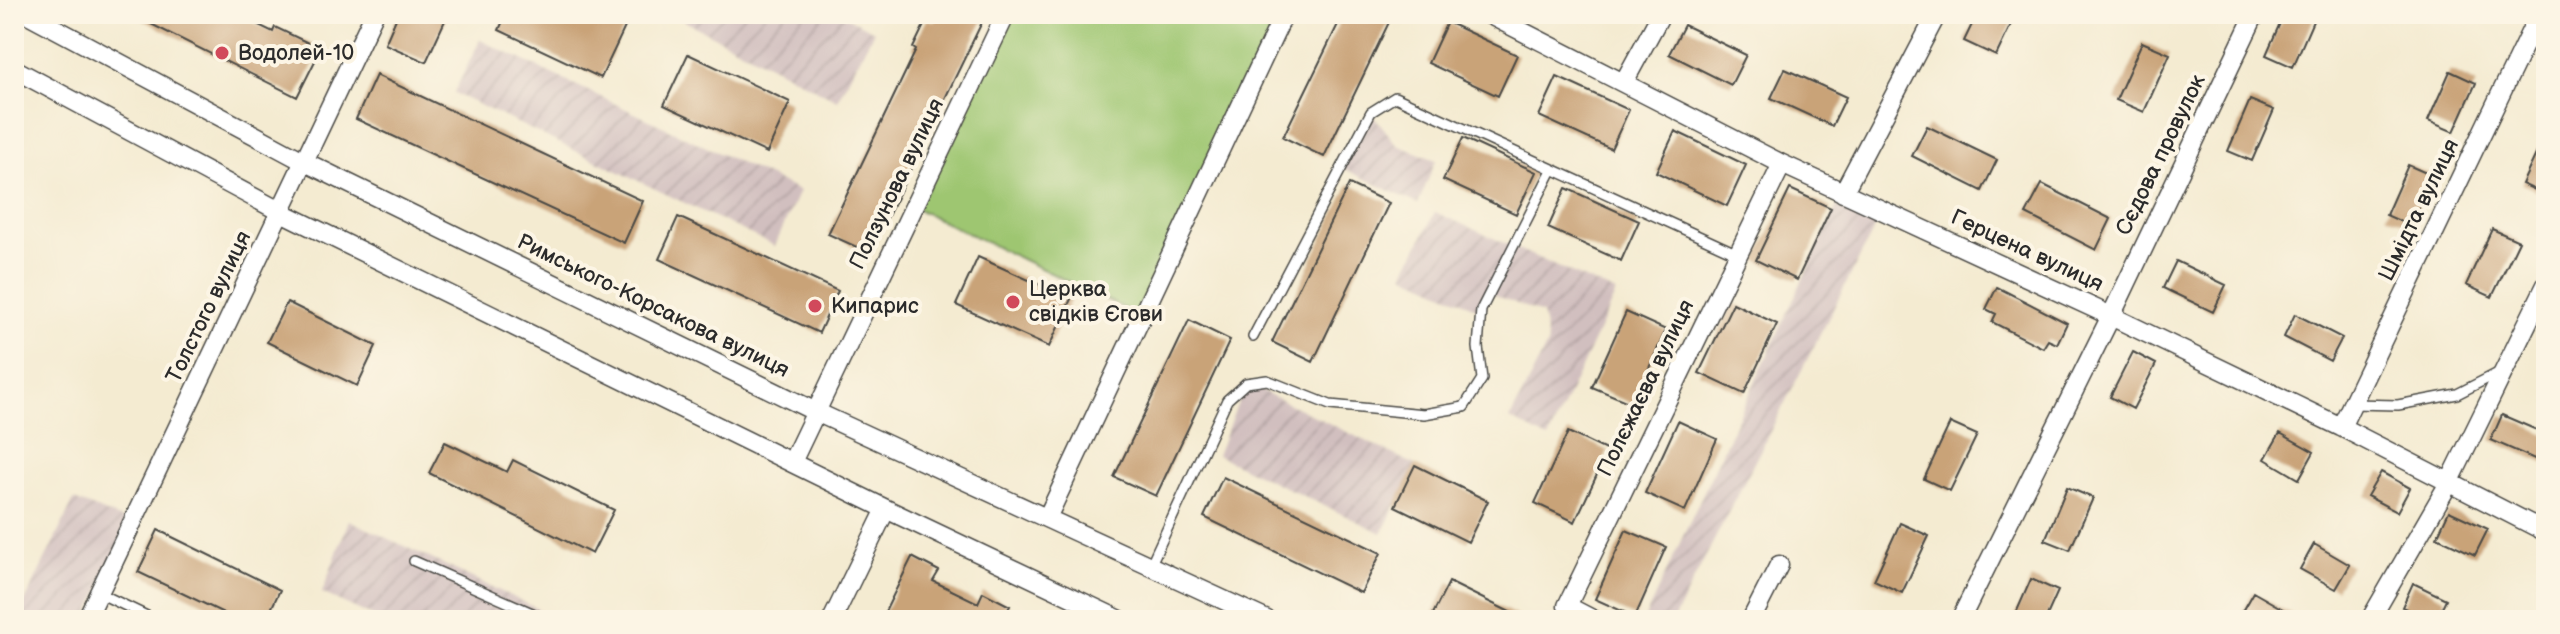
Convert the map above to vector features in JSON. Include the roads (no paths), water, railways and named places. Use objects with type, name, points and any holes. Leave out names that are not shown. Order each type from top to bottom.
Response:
[{"type":"street","name":"Римського-Корсакова вулиця","points":[[28,14],[305,162],[814,411],[1267,620]]},
{"type":"street","name":"Толстого вулиця","points":[[86,620],[374,14]]},
{"type":"street","name":"Ползунова вулиця","points":[[792,462],[1006,14]]},
{"type":"street","points":[[1047,518],[1284,14]]},
{"type":"street","name":"Герцена вулиця","points":[[1488,14],[1782,164],[2111,316],[2341,427],[2546,532]]},
{"type":"street","points":[[1624,82],[1661,14]]},
{"type":"street","points":[[1843,193],[1937,14]]},
{"type":"street","name":"Сєдова провулок","points":[[1960,620],[2111,316],[2255,14]]},
{"type":"street","name":"Шмідта вулиця","points":[[2341,427],[2539,14]]},
{"type":"street","points":[[14,69],[281,212],[886,509],[1120,620]]},
{"type":"street","name":"Полєжаєва вулиця","points":[[1594,620],[1567,606],[1782,164]]},
{"type":"street","points":[[2370,620],[2449,483],[2546,285]]},
{"type":"street","points":[[832,620],[886,509]]},
{"type":"street","points":[[1751,620],[1779,565]]},
{"type":"lane","points":[[1253,337],[1371,112],[1395,97],[1738,254]]},
{"type":"lane","points":[[1150,566],[1227,400],[1246,383],[1267,380],[1330,405],[1424,414],[1464,407],[1482,379],[1478,347],[1481,310],[1552,170]]},
{"type":"lane","points":[[2352,404],[2398,405],[2457,394],[2504,370]]},
{"type":"lane","points":[[414,561],[548,620]]},
{"type":"lane","points":[[99,593],[155,620]]},
{"type":"place","name":"Водолей-10","points":[[222,53]]},
{"type":"place","name":"Церква свідків Єгови","points":[[1013,302]]},
{"type":"place","name":"Кипарис","points":[[815,306]]}]
